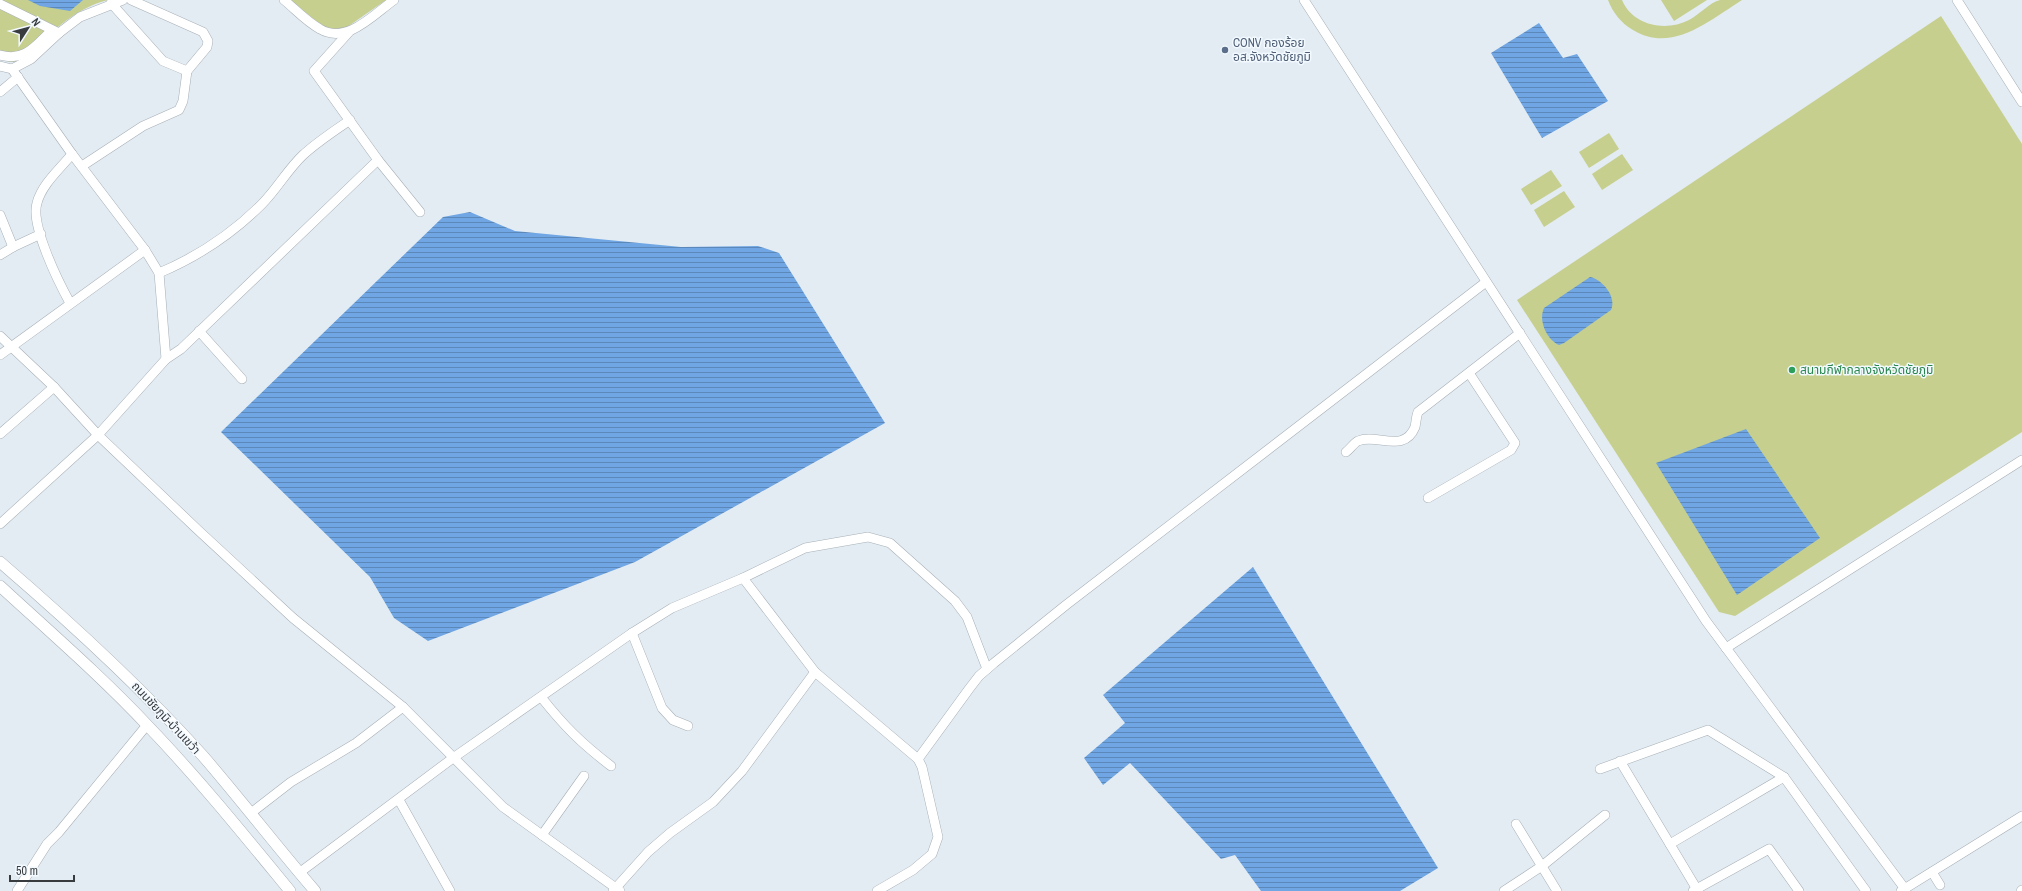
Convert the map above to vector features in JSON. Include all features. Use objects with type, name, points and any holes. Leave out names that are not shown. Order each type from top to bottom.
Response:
[{"type":"main road","name":"ถนนชัยภูมิ-บ้านเขว้า","points":[[0,562],[110,660],[197,751],[250,812],[315,891]]},
{"type":"main road","name":"ถนนชัยภูมิ-บ้านเขว้า","points":[[0,586],[93,671],[188,768],[290,891]]},
{"type":"street","points":[[82,166],[143,126],[179,110],[183,102],[187,71],[207,47],[208,41],[203,32],[131,0]]},
{"type":"street","points":[[284,0],[321,30],[336,34],[349,32]]},
{"type":"street","points":[[394,0],[349,32],[314,71],[378,160],[420,212]]},
{"type":"street","points":[[1304,0],[1706,621],[1903,890],[2022,816]]},
{"type":"street","points":[[1957,0],[2022,102]]},
{"type":"street","points":[[0,55],[11,58],[20,57],[55,32],[80,17],[117,1],[163,62],[187,71]]},
{"type":"street","points":[[0,4],[55,32]]},
{"type":"street","points":[[0,92],[15,73],[31,59],[55,32]]},
{"type":"street","points":[[0,66],[15,73],[72,154],[145,250],[159,273],[166,358]]},
{"type":"street","points":[[159,273],[179,265],[234,229],[262,204],[305,153],[350,120]]},
{"type":"street","points":[[70,303],[52,265],[35,214],[37,203],[45,186],[72,154]]},
{"type":"street","points":[[0,524],[98,435],[166,358],[181,349],[378,160]]},
{"type":"street","points":[[0,215],[13,246]]},
{"type":"street","points":[[0,256],[13,246],[41,234]]},
{"type":"street","points":[[0,355],[145,250]]},
{"type":"street","points":[[918,759],[969,689],[987,669],[1066,605],[1486,282]]},
{"type":"street","points":[[199,331],[242,379]]},
{"type":"street","points":[[1346,452],[1358,442],[1371,439],[1396,443],[1407,437],[1415,427],[1418,412],[1520,333]]},
{"type":"street","points":[[0,336],[54,387],[98,435],[293,618],[403,707],[503,807],[616,890],[648,852],[670,833],[713,802],[742,771],[815,672]]},
{"type":"street","points":[[1428,498],[1511,450],[1515,443],[1469,373]]},
{"type":"street","points":[[0,434],[54,387]]},
{"type":"street","points":[[1726,648],[2022,460]]},
{"type":"street","points":[[299,873],[399,800],[453,758],[632,633],[672,608],[743,578],[805,548],[868,537],[890,543],[955,601],[967,617],[987,669]]},
{"type":"street","points":[[743,578],[815,672],[918,759],[922,767],[938,836],[932,854],[913,870],[877,891]]},
{"type":"street","points":[[632,633],[662,708],[673,720],[688,726]]},
{"type":"street","points":[[541,696],[564,726],[585,746],[610,766]]},
{"type":"street","points":[[250,812],[291,782],[356,743],[403,707]]},
{"type":"street","points":[[17,891],[47,844],[59,832],[147,725]]},
{"type":"street","points":[[1600,769],[1708,730],[1784,777],[1866,891]]},
{"type":"street","points":[[1620,761],[1670,844],[1695,890],[1769,849],[1799,891]]},
{"type":"street","points":[[542,835],[584,776]]},
{"type":"street","points":[[1670,844],[1784,777]]},
{"type":"street","points":[[399,800],[450,891]]},
{"type":"street","points":[[1504,891],[1542,866],[1605,816]]},
{"type":"street","points":[[1516,824],[1557,891]]},
{"type":"street","points":[[1932,872],[1943,889]]},
{"type":"green space","points":[[0,0],[108,0],[95,4],[72,17],[60,25],[19,61],[11,62],[0,59]]},
{"type":"green space","points":[[290,0],[386,0],[340,32],[326,29]]},
{"type":"green space","points":[[1608,0],[1622,0],[1627,9],[1642,21],[1661,26],[1670,26],[1689,20],[1716,1],[1742,0],[1704,25],[1690,32],[1662,38],[1648,36],[1633,30],[1618,17]]},
{"type":"green space","points":[[1661,0],[1707,0],[1674,21]]},
{"type":"green space","name":"สนามกีฬากลางจังหวัดชัยภูมิ","points":[[1941,16],[2022,144],[2022,432],[1735,616],[1719,612],[1517,300]]},
{"type":"green space","points":[[1609,133],[1619,149],[1589,168],[1579,152]]},
{"type":"green space","points":[[1622,154],[1633,170],[1602,190],[1592,174]]},
{"type":"green space","points":[[1551,170],[1562,186],[1531,205],[1521,189]]},
{"type":"green space","points":[[1564,191],[1575,207],[1544,227],[1534,210]]},
{"type":"water","points":[[28,0],[83,0],[70,11],[40,6]]},
{"type":"water","points":[[1539,23],[1563,58],[1577,54],[1608,101],[1542,138],[1491,53]]},
{"type":"water","points":[[470,212],[515,231],[681,247],[758,246],[779,253],[885,423],[635,562],[428,641],[394,618],[370,577],[221,432],[443,217]]},
{"type":"water","points":[[1590,277],[1595,278],[1607,289],[1612,300],[1611,310],[1559,345],[1547,335],[1542,319],[1544,308]]},
{"type":"water","points":[[1746,429],[1820,538],[1737,595],[1656,463]]},
{"type":"water","points":[[1253,567],[1438,868],[1400,891],[1261,891],[1235,855],[1221,859],[1130,763],[1103,785],[1084,758],[1125,723],[1103,695]]},
{"type":"place","name":"CONV กองร้อย อส.จังหวัดชัยภูมิ","points":[[1225,50]]},
{"type":"place","name":"สนามกีฬากลางจังหวัดชัยภูมิ","points":[[1792,370]]}]
